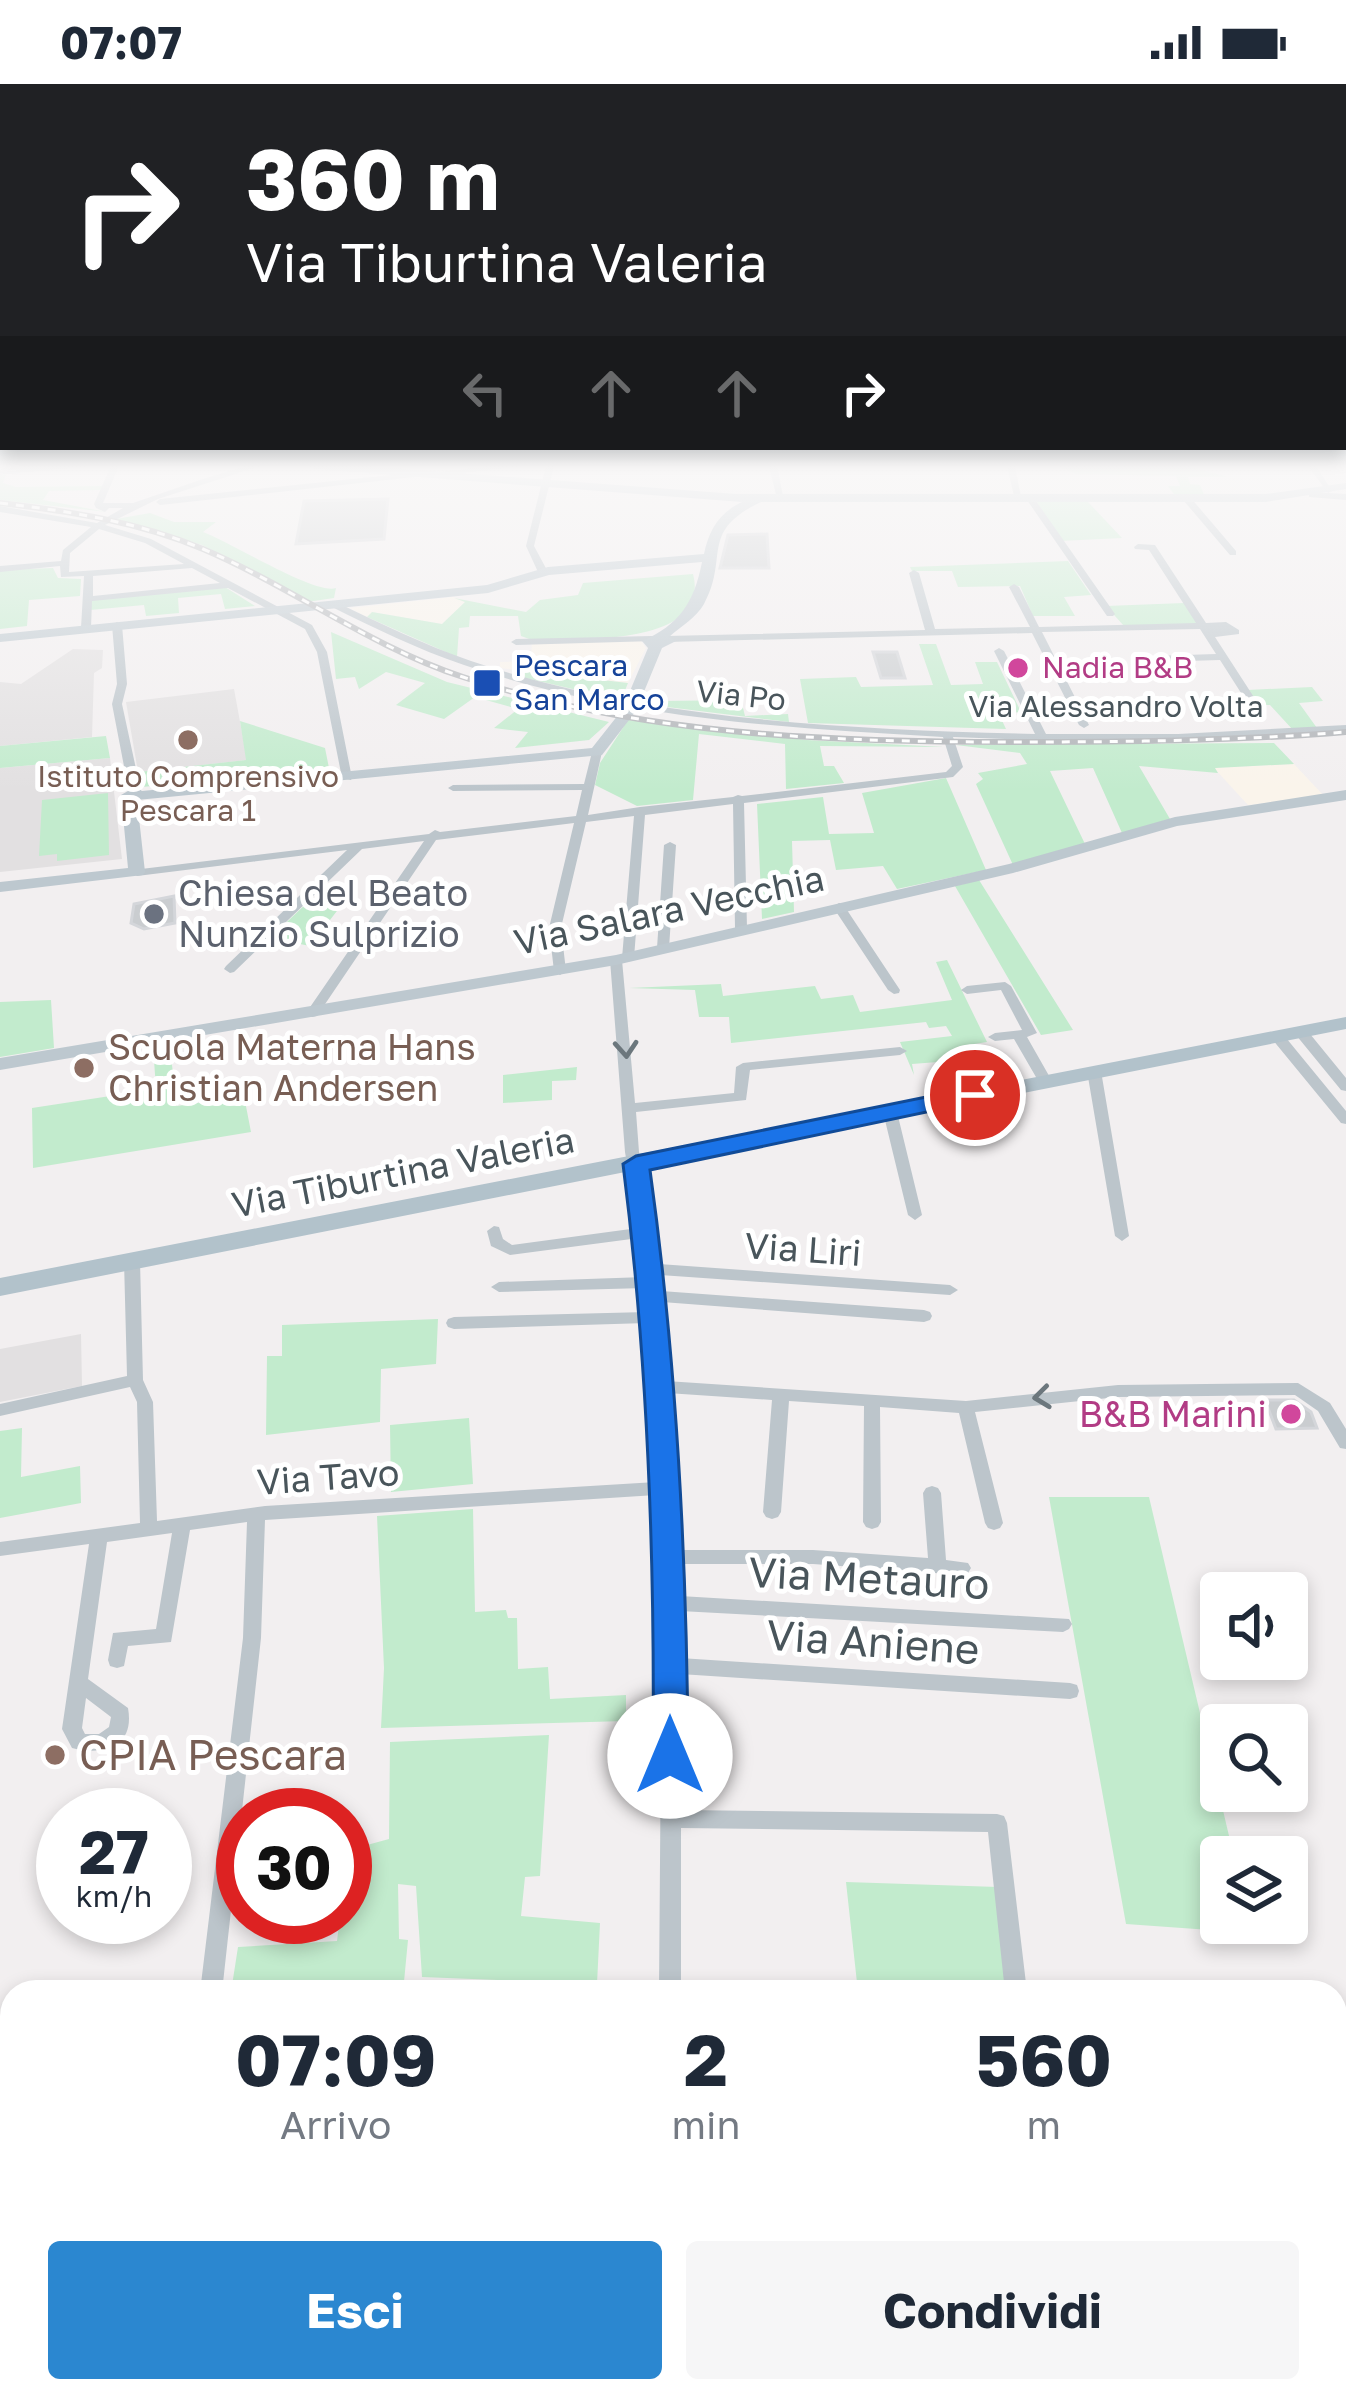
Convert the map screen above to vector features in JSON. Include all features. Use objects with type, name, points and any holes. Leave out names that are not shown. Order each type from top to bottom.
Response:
[{"type":"main road","name":"Via Tiburtina Valeria","points":[[0,1287],[1346,1023]]},
{"type":"street","points":[[65,574],[71,578],[109,574]]},
{"type":"street","points":[[210,574],[318,636],[346,774]]},
{"type":"street","points":[[2,637],[488,589],[536,574]]},
{"type":"street","points":[[560,971],[555,928],[599,748],[630,705],[659,642],[698,603],[702,574]]},
{"type":"street","points":[[914,574],[931,633]]},
{"type":"street","points":[[1080,574],[1110,614]]},
{"type":"street","points":[[1169,574],[1254,705]]},
{"type":"street","points":[[86,628],[88,576]]},
{"type":"street","points":[[87,599],[230,585]]},
{"type":"street","points":[[1014,587],[1084,725]]},
{"type":"street","name":"Via Po","points":[[332,604],[396,637],[487,672],[630,705],[777,725],[947,734]]},
{"type":"street","points":[[117,625],[122,684],[116,704],[137,794],[137,872]]},
{"type":"street","points":[[659,642],[1206,631]]},
{"type":"street","points":[[516,645],[1034,633]]},
{"type":"street","points":[[999,651],[1042,737]]},
{"type":"street","points":[[1153,659],[1222,657]]},
{"type":"street","name":"Via Alessandro Volta","points":[[0,887],[949,775],[958,767],[947,734],[1158,739],[1346,728]]},
{"type":"street","points":[[137,794],[599,748]]},
{"type":"street","points":[[453,788],[586,787]]},
{"type":"street","name":"Via Salara Vecchia","points":[[0,1064],[622,959],[1013,868],[1196,817],[1346,795]]},
{"type":"street","points":[[738,799],[741,928]]},
{"type":"street","points":[[640,810],[622,959],[630,1108],[653,1282],[671,1604],[670,1980]]},
{"type":"street","points":[[313,1013],[435,833]]},
{"type":"street","points":[[230,969],[360,844]]},
{"type":"street","points":[[663,948],[670,844]]},
{"type":"street","points":[[839,907],[894,990]]},
{"type":"street","points":[[967,990],[1005,986],[1030,1033],[994,1036]]},
{"type":"street","points":[[1018,1034],[1045,1081]]},
{"type":"street","points":[[1289,1034],[1344,1084]]},
{"type":"street","points":[[1289,1034],[1318,1086],[1346,1120]]},
{"type":"street","points":[[630,1108],[740,1097],[743,1067],[900,1051]]},
{"type":"street","points":[[1094,1071],[1122,1236]]},
{"type":"street","points":[[1318,1086],[1344,1084]]},
{"type":"street","points":[[890,1112],[915,1215]]},
{"type":"street","points":[[494,1231],[496,1242],[510,1250],[647,1232]]},
{"type":"street","points":[[132,1261],[135,1380],[145,1402],[148,1530]]},
{"type":"street","points":[[500,1287],[653,1282],[924,1316]]},
{"type":"street","name":"Via Liri","points":[[653,1282],[950,1290]]},
{"type":"street","points":[[454,1323],[654,1317]]},
{"type":"street","points":[[0,1410],[135,1380]]},
{"type":"street","points":[[658,1386],[966,1407],[1118,1391],[1298,1389],[1324,1408],[1345,1441]]},
{"type":"street","points":[[772,1512],[781,1394]]},
{"type":"street","points":[[872,1403],[872,1522]]},
{"type":"street","points":[[966,1407],[994,1523]]},
{"type":"street","name":"Via Tavo","points":[[0,1549],[256,1514],[663,1488]]},
{"type":"street","points":[[932,1493],[938,1568]]},
{"type":"street","points":[[212,1980],[252,1639],[256,1514]]},
{"type":"street","points":[[117,1660],[120,1638],[164,1637],[182,1525]]},
{"type":"street","points":[[81,1684],[99,1535]]},
{"type":"street","points":[[668,1557],[813,1557],[962,1568]]},
{"type":"street","name":"Via Metauro","points":[[671,1604],[1063,1624]]},
{"type":"street","name":"Via Aniene","points":[[670,1665],[1070,1691]]},
{"type":"street","points":[[670,1819],[997,1823],[1015,1980]]},
{"type":"shaded area","points":[[453,597],[466,601],[442,624],[373,612],[367,617],[350,608]]},
{"type":"shaded area","points":[[638,637],[646,648],[628,683],[500,668],[500,662],[531,661],[532,640]]},
{"type":"shaded area","points":[[73,649],[103,650],[102,668],[94,673],[92,737],[0,746],[0,682],[21,684]]},
{"type":"shaded area","name":"Istituto Comprensivo Pescara 1","points":[[234,689],[247,760],[138,772],[126,702]]},
{"type":"shaded area","points":[[110,758],[122,859],[0,872],[0,768]]},
{"type":"shaded area","points":[[1294,764],[1324,796],[1248,805],[1214,768]]},
{"type":"shaded area","points":[[81,1334],[82,1386],[0,1402],[0,1349]]},
{"type":"green space","points":[[0,574],[81,579],[80,596],[29,600],[27,626],[0,629]]},
{"type":"green space","points":[[256,574],[287,574],[336,588],[334,598],[307,602]]},
{"type":"green space","points":[[693,574],[693,598],[682,615],[661,627],[606,638],[532,640],[521,636],[518,616],[470,616],[469,627],[459,628],[457,657],[367,617],[372,612],[442,624],[465,602],[454,598],[526,612],[540,600],[578,595],[583,583]]},
{"type":"green space","points":[[953,574],[1077,574],[1091,595],[1064,597],[1075,616],[1033,616],[1020,586],[958,587]]},
{"type":"green space","points":[[225,587],[255,606],[225,609],[221,594],[178,598],[179,613],[146,616],[144,605],[90,610],[89,600]]},
{"type":"green space","points":[[1184,603],[1200,625],[1124,626],[1106,606]]},
{"type":"green space","points":[[331,632],[447,682],[609,722],[589,740],[515,748],[528,732],[494,728],[518,709],[475,697],[444,719],[396,705],[425,683],[386,672],[359,689],[355,677],[336,679]]},
{"type":"green space","points":[[919,644],[936,644],[951,685],[983,684],[975,662],[997,662],[1021,712],[999,714],[1006,729],[808,723],[800,679],[856,677],[861,687],[933,685]]},
{"type":"green space","points":[[516,670],[628,683],[622,698],[615,699],[513,675]]},
{"type":"green space","points":[[1312,687],[1323,701],[1299,703],[1317,728],[1293,730],[1270,705],[1258,705],[1247,690]]},
{"type":"green space","points":[[644,693],[657,693],[659,701],[741,700],[745,716],[788,714],[789,722],[643,704]]},
{"type":"green space","points":[[628,720],[807,740],[945,747],[820,746],[824,766],[834,766],[844,783],[786,789],[785,744],[699,734],[693,800],[637,806],[595,785],[600,763]]},
{"type":"green space","points":[[240,721],[325,748],[329,768],[142,787],[138,772],[246,760]]},
{"type":"green space","points":[[106,736],[110,758],[0,768],[0,746]]},
{"type":"green space","points":[[1274,743],[1294,764],[1215,768],[1218,773],[1139,766],[1170,819],[1122,833],[1093,768],[1050,771],[1085,844],[1013,865],[976,784],[983,779],[978,773],[1027,764],[1020,753],[956,745]]},
{"type":"green space","points":[[946,778],[986,870],[897,889],[883,866],[836,870],[830,840],[792,841],[794,912],[762,919],[757,804],[823,797],[829,834],[874,833],[862,793]]},
{"type":"green space","points":[[108,793],[109,855],[57,861],[57,854],[39,856],[42,800]]},
{"type":"green space","points":[[979,880],[1073,1030],[1041,1035],[955,886]]},
{"type":"green space","points":[[309,901],[340,907],[310,946],[270,938]]},
{"type":"green space","points":[[947,960],[987,1042],[961,1046],[973,1068],[945,1072],[938,1062],[912,1064],[914,1075],[900,1042],[952,1036],[946,1026],[929,1028],[926,1022],[731,1043],[729,1017],[699,1017],[695,990],[629,988],[721,984],[723,996],[815,986],[821,999],[853,995],[860,1012],[952,1000],[936,962]]},
{"type":"green space","points":[[51,1000],[54,1048],[0,1057],[0,1002]]},
{"type":"green space","points":[[171,1057],[177,1106],[244,1096],[251,1132],[33,1168],[32,1108],[156,1089],[154,1060]]},
{"type":"green space","points":[[577,1067],[576,1080],[552,1081],[552,1100],[503,1103],[503,1075]]},
{"type":"green space","points":[[438,1319],[436,1364],[381,1369],[380,1422],[266,1435],[267,1356],[282,1356],[282,1325]]},
{"type":"green space","points":[[469,1418],[473,1484],[391,1492],[390,1425]]},
{"type":"green space","points":[[22,1428],[21,1477],[80,1466],[81,1503],[0,1518],[0,1431]]},
{"type":"green space","points":[[1049,1497],[1149,1497],[1200,1713],[1200,1812],[1223,1812],[1229,1836],[1200,1836],[1200,1929],[1126,1924]]},
{"type":"green space","points":[[473,1509],[475,1612],[506,1610],[508,1618],[517,1618],[518,1669],[548,1667],[550,1699],[626,1695],[626,1721],[381,1728],[384,1668],[377,1516]]},
{"type":"green space","points":[[549,1735],[540,1876],[525,1877],[521,1916],[600,1923],[597,1980],[422,1977],[416,1886],[398,1884],[399,1939],[408,1940],[404,1980],[233,1980],[238,1947],[372,1944],[372,1844],[389,1839],[390,1742]]},
{"type":"green space","points":[[846,1882],[998,1887],[1008,1980],[857,1980]]},
{"type":"building","points":[[873,652],[897,652],[905,678],[881,678]]},
{"type":"building","name":"Chiesa del Beato Nunzio Sulprizio","points":[[174,896],[175,923],[144,929],[131,923],[134,904]]},
{"type":"building","name":"B&B Marini","points":[[1265,1400],[1294,1400],[1311,1412],[1317,1428],[1276,1429]]},
{"type":"railway","points":[[255,574],[364,633],[463,677],[597,712],[665,723],[803,737],[1011,742],[1346,732]]},
{"type":"place","name":"Nadia B&B","points":[[1018,668]]},
{"type":"place","name":"Pescara San Marco","points":[[487,683]]},
{"type":"place","name":"Istituto Comprensivo Pescara 1","points":[[188,740]]},
{"type":"place","name":"Chiesa del Beato Nunzio Sulprizio","points":[[154,914]]},
{"type":"place","name":"Scuola Materna Hans Christian Andersen","points":[[84,1068]]},
{"type":"place","name":"B&B Marini","points":[[1291,1414]]},
{"type":"place","name":"CPIA Pescara","points":[[55,1755]]},
{"type":"route","points":[[670,1756],[671,1604],[654,1296],[636,1164],[975,1095]]}]
